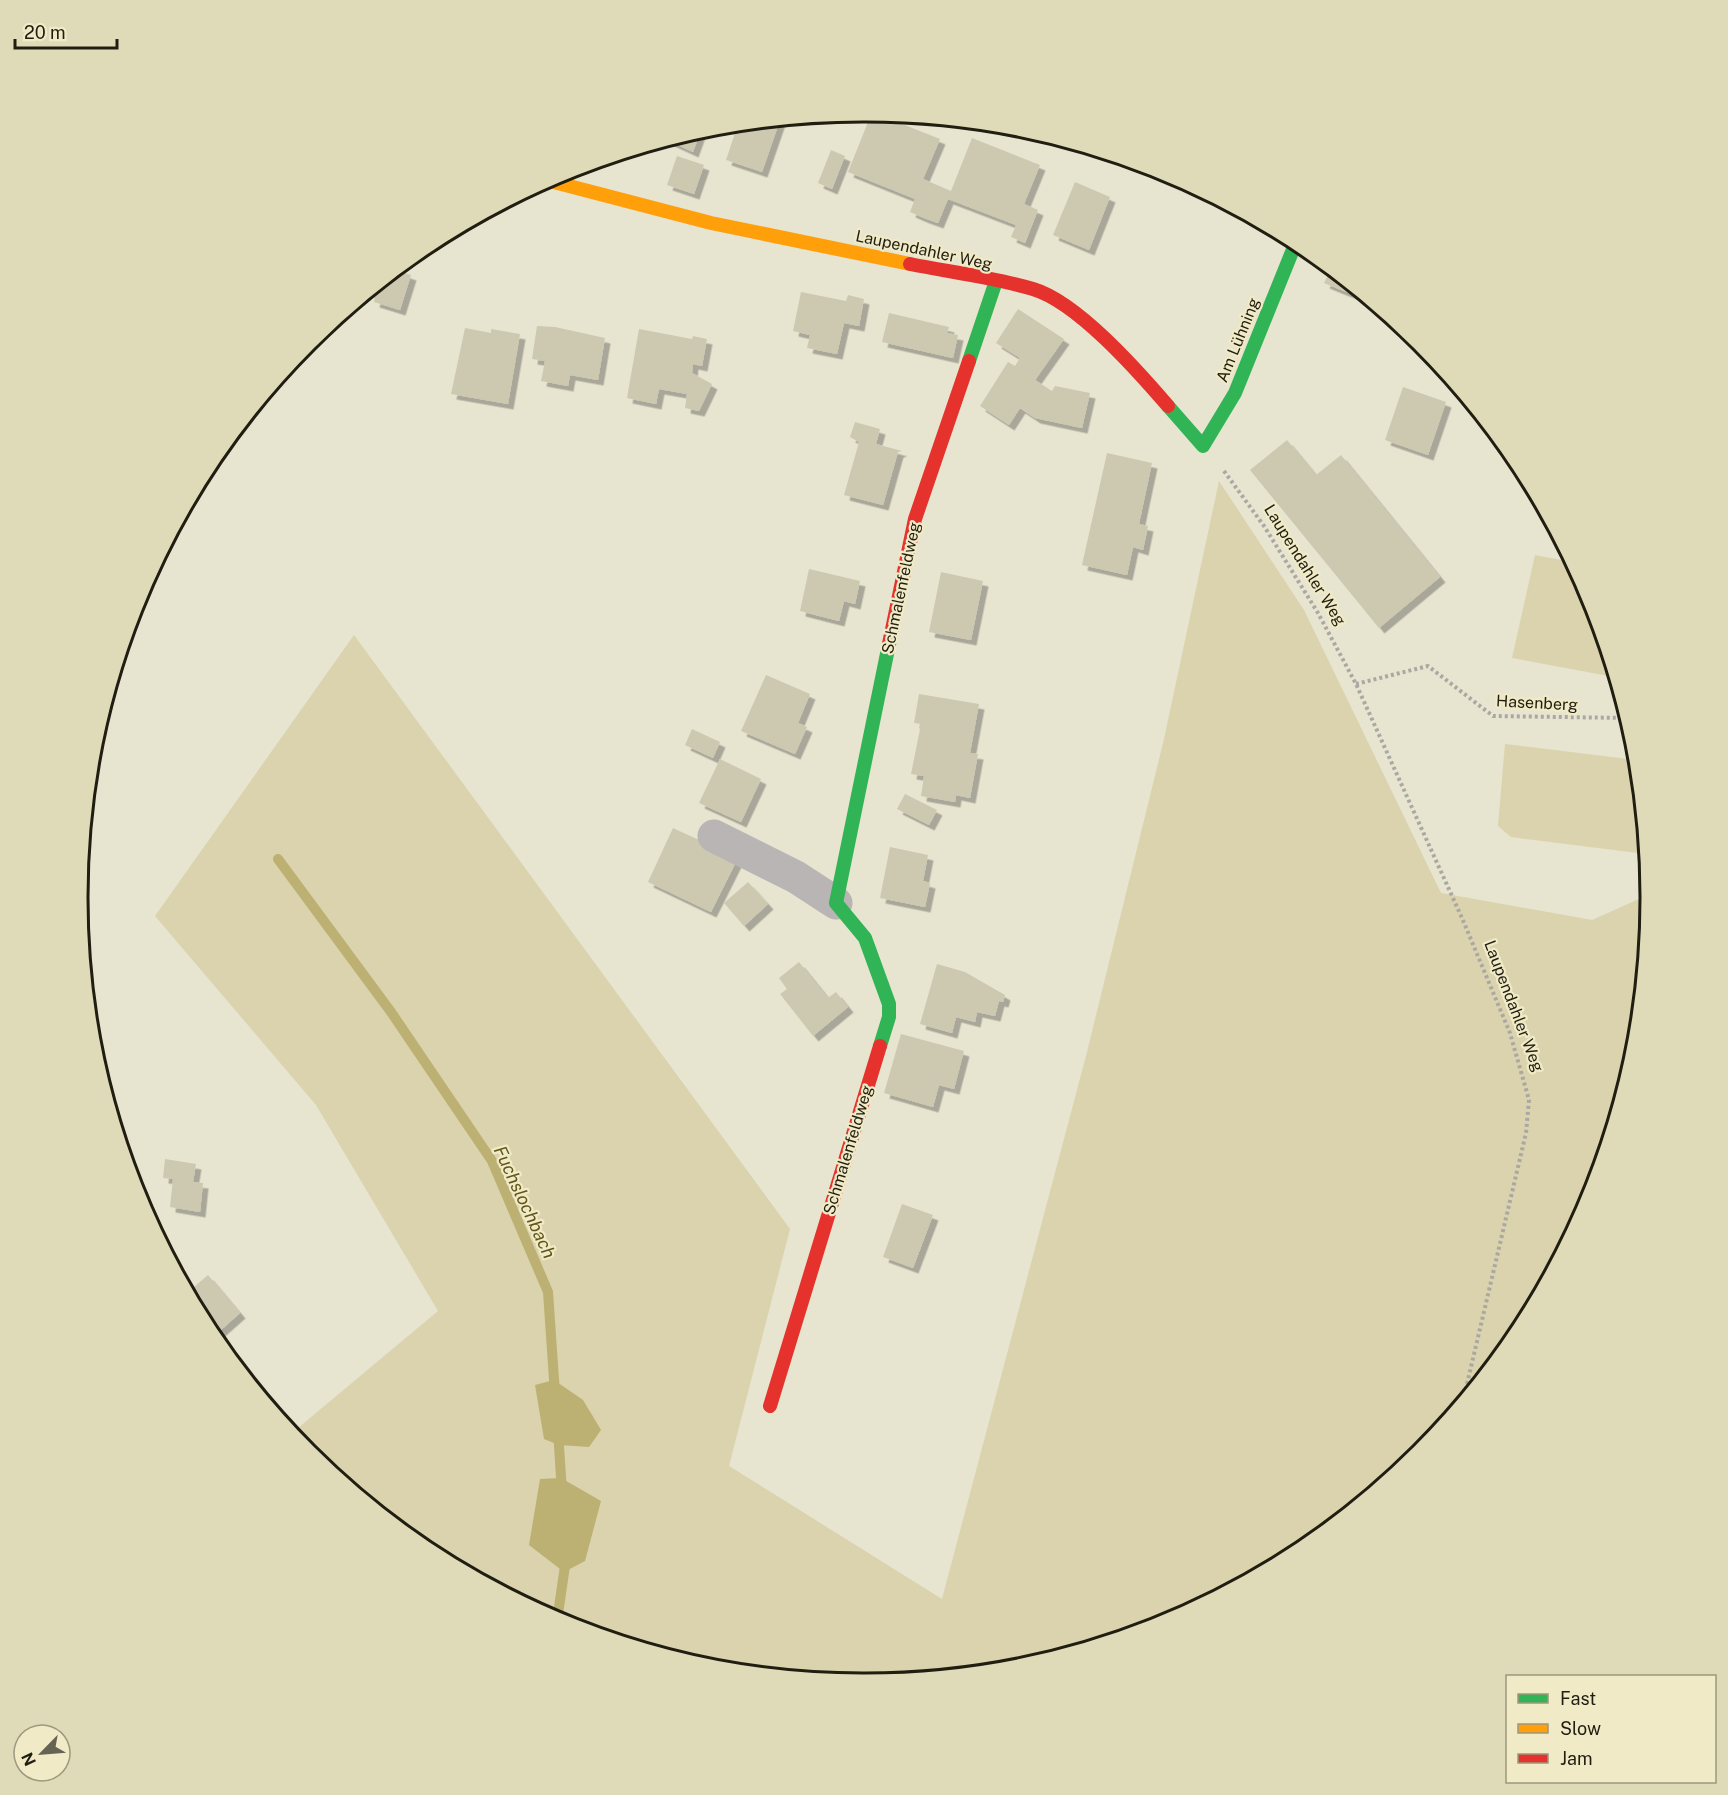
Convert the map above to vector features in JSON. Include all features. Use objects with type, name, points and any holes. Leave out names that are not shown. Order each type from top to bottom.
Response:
[{"type":"street","name":"Laupendahler Weg","points":[[561,184],[711,223],[1034,288],[1066,305],[1140,374],[1203,446]]},
{"type":"street","name":"Am Lühning","points":[[1203,446],[1235,393],[1292,251]]},
{"type":"street","name":"Schmalenfeldweg","points":[[836,903],[915,519],[996,281]]},
{"type":"street","name":"Schmalenfeldweg","points":[[714,836],[796,877],[836,903],[865,938],[890,1004],[889,1017],[770,1406]]},
{"type":"path","name":"Laupendahler Weg","points":[[1203,446],[1264,526],[1318,613],[1356,684],[1462,918],[1510,1033],[1529,1100],[1526,1133],[1467,1385]]},
{"type":"path","name":"Hasenberg","points":[[1356,684],[1428,666],[1493,716],[1618,718]]},
{"type":"shaded area","points":[[1219,481],[1304,610],[1441,893],[1592,920],[1640,898],[1633,999],[1625,1049],[1598,1147],[1560,1240],[1509,1328],[1447,1409],[1375,1481],[1336,1513],[1252,1569],[1207,1593],[1161,1614],[1065,1647],[965,1666],[915,1671],[864,1673],[813,1671],[713,1658],[663,1647],[567,1614],[521,1593],[476,1569],[392,1513],[353,1481],[299,1428],[438,1311],[316,1105],[155,916],[354,635],[790,1229],[729,1466],[942,1599],[1086,1056],[1164,739]]},
{"type":"shaded area","points":[[1535,555],[1562,560],[1598,648],[1606,676],[1512,658]]},
{"type":"shaded area","points":[[1505,744],[1627,759],[1638,853],[1511,837],[1498,826]]},
{"type":"shaded area","points":[[554,1380],[583,1400],[601,1430],[589,1447],[559,1445],[544,1439],[535,1385]]},
{"type":"shaded area","points":[[561,1478],[601,1501],[585,1561],[564,1572],[529,1545],[540,1479]]},
{"type":"building","points":[[868,122],[901,123],[940,139],[923,179],[951,191],[972,138],[1040,165],[1024,204],[1038,210],[1025,243],[1011,237],[1016,225],[948,199],[938,223],[924,218],[910,212],[915,199],[848,172]]},
{"type":"building","points":[[777,128],[762,172],[726,160],[735,134]]},
{"type":"building","points":[[697,140],[693,152],[677,145]]},
{"type":"building","points":[[831,150],[845,156],[832,189],[818,183]]},
{"type":"building","points":[[677,156],[704,165],[694,194],[667,185]]},
{"type":"building","points":[[1075,182],[1110,197],[1089,250],[1053,235]]},
{"type":"building","points":[[405,273],[411,275],[400,310],[374,302],[376,295],[392,282]]},
{"type":"building","points":[[1328,276],[1350,294],[1324,283]]},
{"type":"building","points":[[801,292],[846,301],[848,295],[864,299],[859,326],[844,323],[837,354],[807,348],[810,335],[793,331]]},
{"type":"building","points":[[1018,309],[1064,339],[1035,380],[1052,391],[1055,386],[1090,393],[1082,428],[1035,418],[1020,408],[1009,425],[980,406],[1008,362],[1015,366],[1020,358],[996,343]]},
{"type":"building","points":[[889,313],[949,327],[947,333],[958,335],[953,358],[882,342]]},
{"type":"building","points":[[537,326],[555,327],[605,338],[598,380],[570,375],[568,386],[541,381],[545,361],[532,359]]},
{"type":"building","points":[[465,328],[491,333],[491,329],[520,334],[508,404],[451,394]]},
{"type":"building","points":[[639,329],[692,339],[693,336],[707,339],[702,366],[693,364],[692,373],[712,384],[699,411],[685,408],[687,394],[659,389],[656,404],[627,398]]},
{"type":"building","points":[[1403,387],[1446,402],[1428,455],[1385,440]]},
{"type":"building","points":[[855,422],[880,429],[876,444],[902,451],[898,452],[883,505],[844,495],[859,442],[850,437]]},
{"type":"building","points":[[1287,440],[1316,475],[1341,455],[1440,577],[1379,628],[1250,470]]},
{"type":"building","points":[[1107,453],[1152,463],[1139,524],[1148,526],[1143,550],[1133,547],[1127,575],[1082,565]]},
{"type":"building","points":[[809,569],[860,581],[855,604],[844,601],[839,621],[800,611]]},
{"type":"building","points":[[941,572],[983,581],[971,640],[929,632]]},
{"type":"building","points":[[766,675],[810,694],[798,723],[807,727],[795,754],[741,731]]},
{"type":"building","points":[[919,694],[979,704],[970,753],[978,754],[970,798],[956,795],[955,802],[921,796],[924,776],[911,774],[921,724],[914,723]]},
{"type":"building","points":[[692,729],[720,742],[713,758],[685,745]]},
{"type":"building","points":[[720,759],[761,779],[741,822],[699,803]]},
{"type":"building","points":[[905,794],[937,810],[929,825],[897,809]]},
{"type":"building","points":[[673,828],[738,858],[711,912],[648,882]]},
{"type":"building","points":[[890,847],[928,855],[923,881],[930,883],[925,907],[880,898]]},
{"type":"building","points":[[748,882],[768,904],[744,926],[724,903]]},
{"type":"building","points":[[799,962],[828,998],[836,992],[848,1007],[813,1036],[780,994],[787,989],[779,978]]},
{"type":"building","points":[[937,964],[965,972],[1005,995],[1003,1002],[999,1001],[995,1016],[977,1012],[975,1022],[956,1017],[952,1033],[920,1024]]},
{"type":"building","points":[[901,1034],[964,1051],[954,1089],[939,1085],[933,1107],[884,1093]]},
{"type":"building","points":[[165,1159],[196,1164],[193,1182],[203,1183],[200,1212],[170,1207],[173,1179],[163,1178]]},
{"type":"building","points":[[902,1204],[933,1215],[913,1268],[883,1257]]},
{"type":"building","points":[[208,1275],[240,1313],[221,1330],[193,1287]]},
{"type":"waterway","name":"Fuchslochbach","points":[[278,859],[391,1012],[492,1161],[548,1292],[555,1394]]},
{"type":"waterway","name":"Fuchslochbach","points":[[558,1430],[562,1493]]},
{"type":"waterway","name":"Fuchslochbach","points":[[559,1610],[566,1559]]},
{"type":"traffic: fast","points":[[1168,406],[1203,446],[1235,393],[1292,251]]},
{"type":"traffic: fast","points":[[969,361],[996,281]]},
{"type":"traffic: fast","points":[[880,1046],[889,1017],[889,1004],[865,938],[836,903],[889,644]]},
{"type":"traffic: slow","points":[[561,184],[711,223],[910,264]]},
{"type":"traffic: jam","points":[[910,264],[1003,281],[1050,296],[1087,322],[1140,374],[1168,406]]},
{"type":"traffic: jam","points":[[889,644],[915,519],[969,361]]},
{"type":"traffic: jam","points":[[770,1406],[880,1046]]}]
